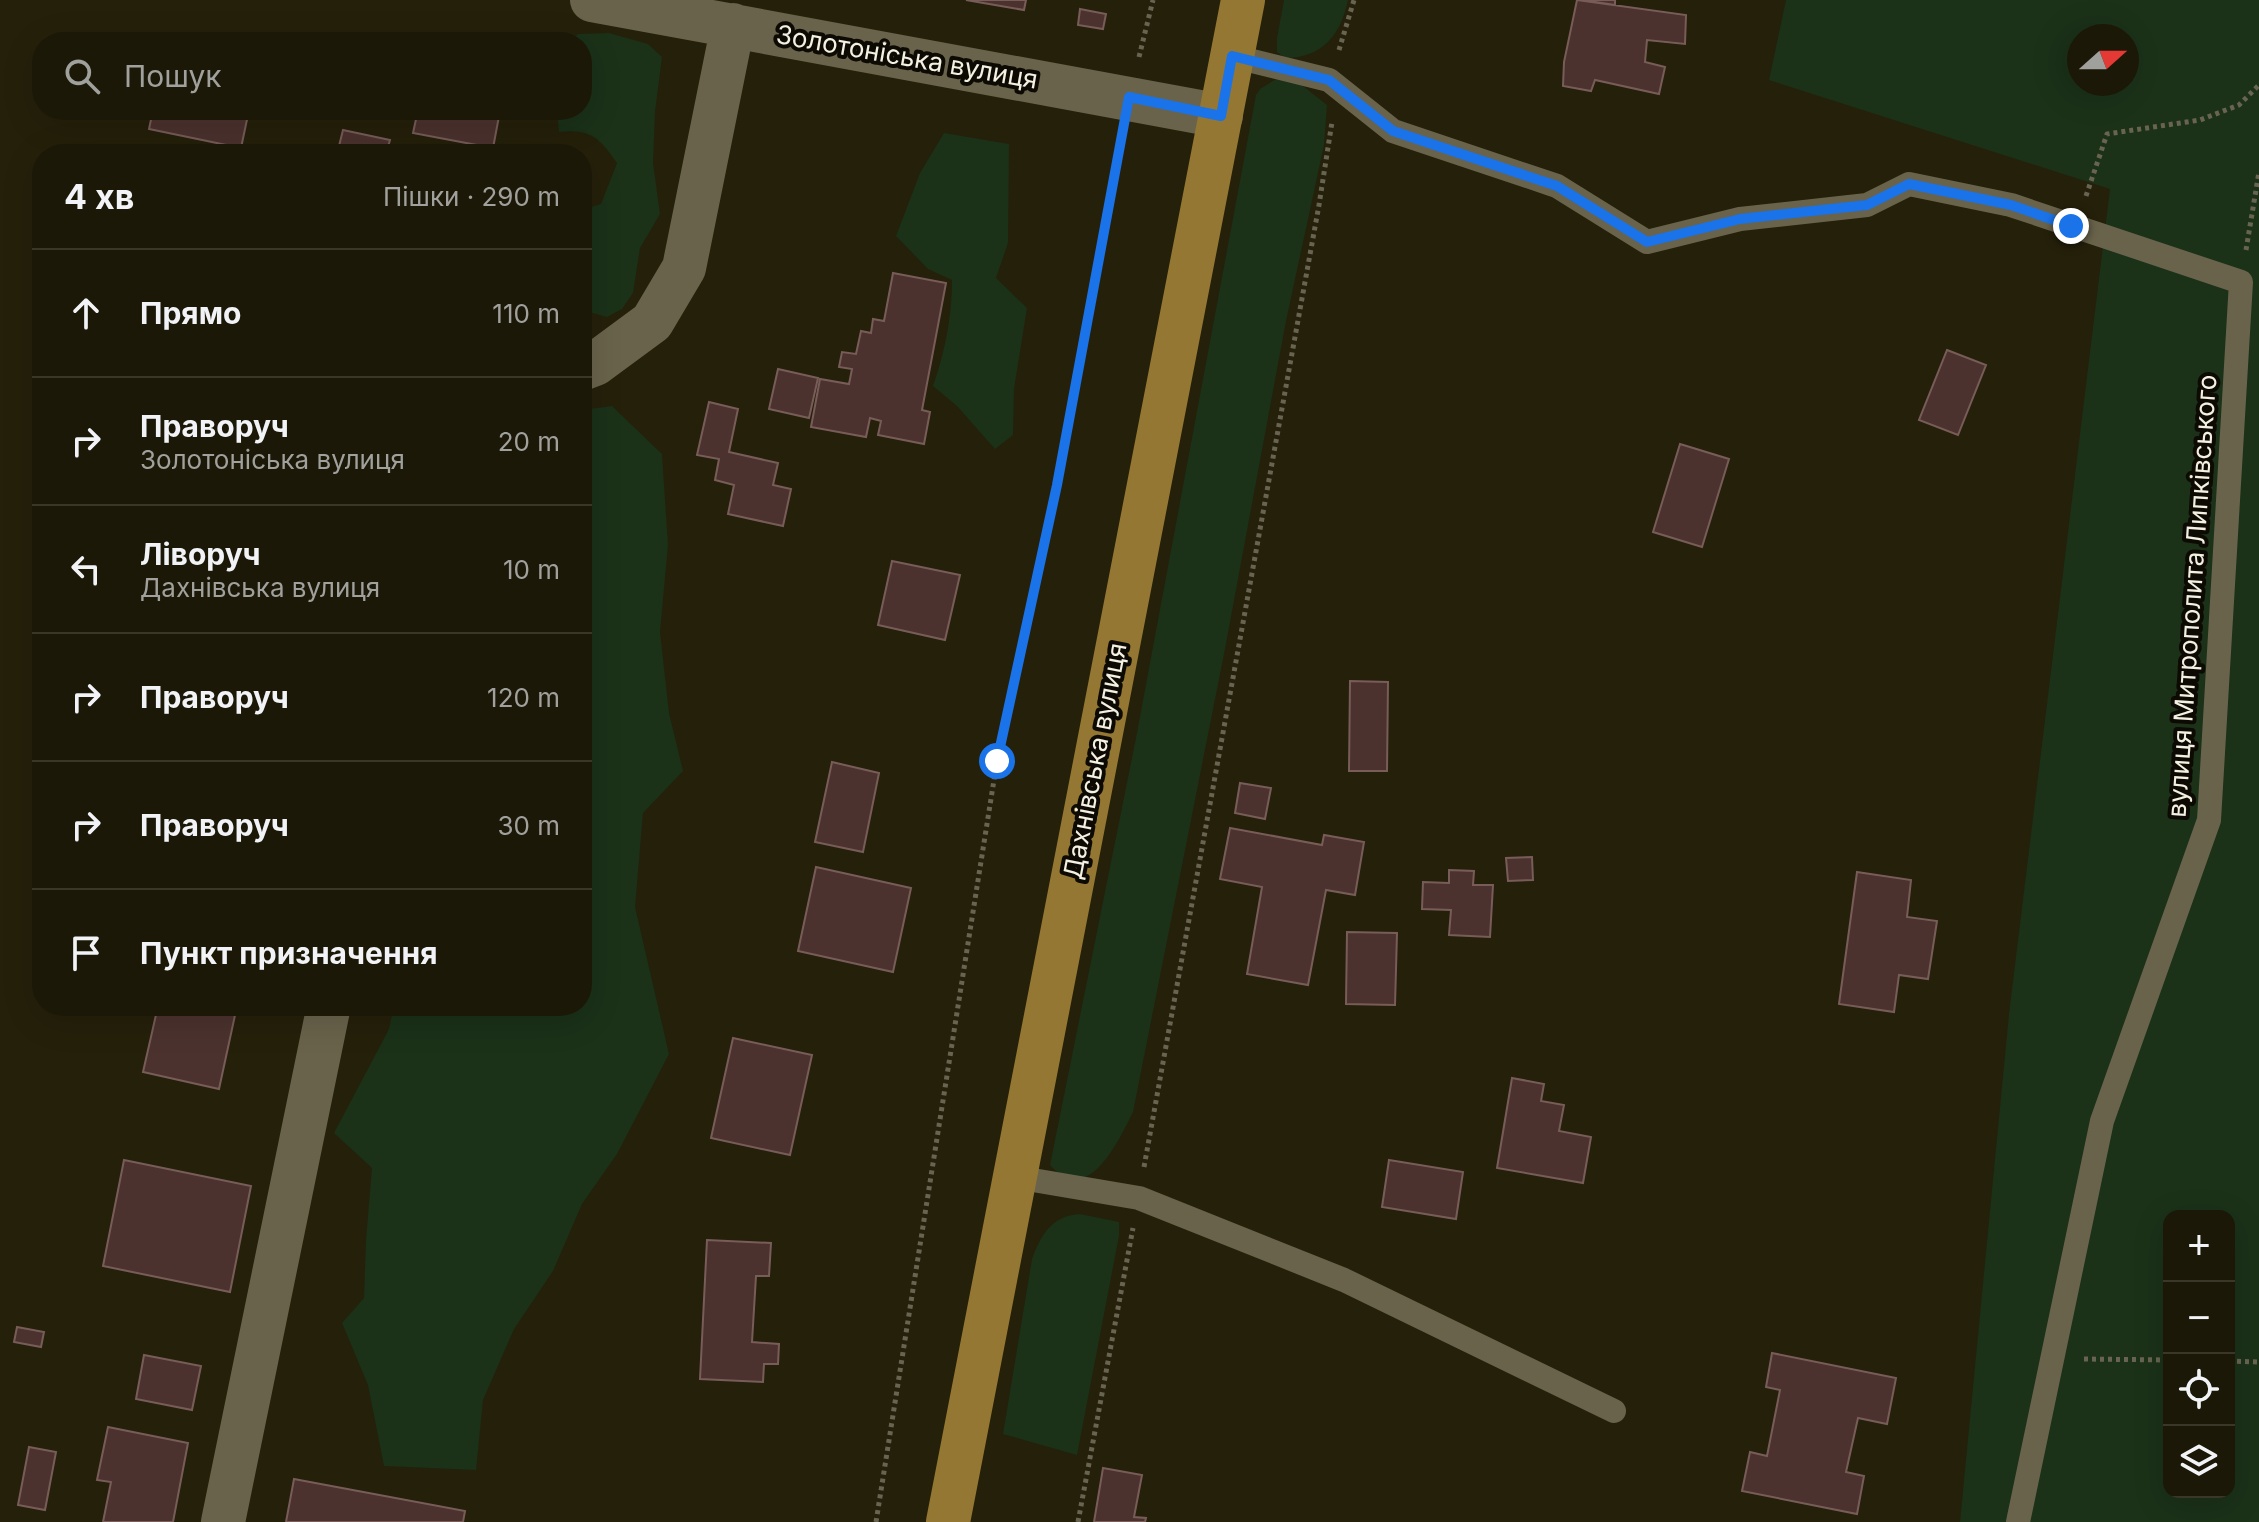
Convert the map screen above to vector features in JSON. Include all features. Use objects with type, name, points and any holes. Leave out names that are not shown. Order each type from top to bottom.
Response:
[{"type":"main road","name":"Дахнівська вулиця","points":[[948,1522],[1243,0]]},
{"type":"street","name":"Золотоніська вулиця","points":[[592,0],[1221,116]]},
{"type":"street","points":[[592,365],[652,322],[684,268],[733,25]]},
{"type":"street","points":[[223,1522],[327,1016]]},
{"type":"lane","points":[[1232,56],[1329,80],[1393,131],[1557,186],[1647,242],[1740,219],[1867,205],[1909,184],[2011,205],[2241,282]]},
{"type":"lane","name":"вулиця Митрополита Липківського","points":[[2018,1522],[2102,1121],[2209,820],[2241,282]]},
{"type":"lane","points":[[1015,1177],[1139,1198],[1344,1280],[1614,1411]]},
{"type":"path","points":[[876,1522],[997,761],[1057,485],[1129,97],[1153,0]]},
{"type":"path","points":[[1078,1522],[1319,205],[1332,118],[1329,80],[1354,0]]},
{"type":"path","points":[[2071,226],[2087,194],[2107,134],[2200,120],[2239,105],[2259,85]]},
{"type":"path","points":[[2241,282],[2259,172]]},
{"type":"path","points":[[2051,1358],[2163,1360]]},
{"type":"path","points":[[2235,1361],[2259,1362]]},
{"type":"green space","points":[[1284,0],[1348,0],[1341,23],[1328,42],[1310,54],[1285,58],[1277,52]]},
{"type":"green space","points":[[1786,0],[2259,0],[2259,1522],[1960,1522],[2009,1014],[2110,189],[1769,80]]},
{"type":"green space","points":[[609,33],[648,44],[662,57],[653,163],[660,214],[640,248],[633,293],[622,309],[607,317],[592,313],[592,207],[601,204],[617,163],[594,137],[579,132],[559,132],[558,120],[592,120],[592,34]]},
{"type":"green space","points":[[1276,79],[1298,82],[1327,105],[1324,145],[1286,321],[1133,1112],[1100,1166],[1089,1175],[1077,1179],[1064,1176],[1050,1165],[1136,738],[1256,95]]},
{"type":"green space","points":[[944,133],[1009,144],[1008,243],[996,278],[1027,308],[1014,389],[1013,435],[995,449],[957,406],[933,386],[947,334],[952,280],[928,269],[896,236],[920,173]]},
{"type":"green space","points":[[612,406],[662,454],[668,545],[660,632],[669,713],[683,771],[643,813],[635,907],[669,1054],[617,1154],[582,1204],[553,1271],[514,1329],[483,1400],[476,1470],[384,1466],[368,1385],[342,1323],[364,1298],[372,1168],[334,1133],[389,1029],[392,1016],[592,1016],[592,409]]},
{"type":"green space","points":[[1080,1214],[1119,1222],[1119,1236],[1077,1455],[1003,1434],[1032,1259],[1048,1228],[1062,1218]]},
{"type":"building","points":[[966,0],[1026,0],[1024,10]]},
{"type":"building","points":[[1577,0],[1686,15],[1685,44],[1647,40],[1645,62],[1665,67],[1659,94],[1595,80],[1591,91],[1563,86],[1564,62]]},
{"type":"building","points":[[1582,0],[1615,0],[1615,5]]},
{"type":"building","points":[[1080,9],[1106,14],[1103,29],[1078,25]]},
{"type":"building","points":[[151,120],[247,120],[242,144],[222,144],[149,129]]},
{"type":"building","points":[[416,120],[498,120],[494,144],[472,144],[413,133]]},
{"type":"building","points":[[343,130],[390,140],[389,144],[340,144]]},
{"type":"building","points":[[893,273],[946,283],[922,410],[930,412],[924,444],[878,435],[881,421],[870,418],[866,437],[811,427],[820,379],[849,384],[852,369],[839,367],[842,352],[856,354],[861,331],[871,333],[873,319],[884,321]]},
{"type":"building","points":[[1947,350],[1986,365],[1958,435],[1919,420]]},
{"type":"building","points":[[778,369],[818,378],[809,418],[769,409]]},
{"type":"building","points":[[709,402],[738,409],[729,452],[778,463],[773,485],[791,489],[783,526],[728,514],[734,485],[715,480],[719,459],[697,455]]},
{"type":"building","points":[[1680,444],[1729,459],[1702,547],[1653,532]]},
{"type":"building","points":[[892,561],[960,575],[945,640],[878,625]]},
{"type":"building","points":[[1350,681],[1388,682],[1387,771],[1349,771]]},
{"type":"building","points":[[832,762],[879,773],[863,852],[815,842]]},
{"type":"building","points":[[1240,783],[1271,788],[1265,819],[1235,813]]},
{"type":"building","points":[[1230,828],[1322,845],[1324,835],[1364,842],[1355,895],[1326,890],[1308,985],[1247,974],[1262,887],[1220,879]]},
{"type":"building","points":[[1532,857],[1533,880],[1508,881],[1506,858]]},
{"type":"building","points":[[816,867],[911,888],[893,972],[798,951]]},
{"type":"building","points":[[1449,870],[1474,871],[1473,885],[1493,885],[1490,937],[1449,935],[1451,910],[1422,909],[1423,882],[1449,883]]},
{"type":"building","points":[[1857,872],[1911,880],[1907,917],[1937,921],[1928,979],[1899,975],[1894,1012],[1839,1004]]},
{"type":"building","points":[[1347,932],[1397,933],[1395,1005],[1346,1004]]},
{"type":"building","points":[[156,1016],[235,1016],[219,1089],[143,1072]]},
{"type":"building","points":[[733,1038],[812,1055],[790,1155],[711,1138]]},
{"type":"building","points":[[1512,1078],[1544,1084],[1541,1101],[1564,1105],[1559,1131],[1591,1137],[1583,1183],[1497,1168]]},
{"type":"building","points":[[124,1160],[251,1186],[230,1292],[103,1266]]},
{"type":"building","points":[[1389,1160],[1463,1172],[1456,1219],[1382,1207]]},
{"type":"building","points":[[707,1240],[771,1243],[769,1276],[756,1276],[752,1342],[779,1344],[778,1364],[764,1364],[763,1382],[700,1379]]},
{"type":"building","points":[[17,1327],[44,1332],[41,1347],[14,1342]]},
{"type":"building","points":[[1772,1353],[1896,1378],[1887,1424],[1858,1418],[1846,1472],[1864,1476],[1857,1514],[1742,1491],[1750,1452],[1767,1456],[1780,1390],[1766,1387]]},
{"type":"building","points":[[144,1355],[201,1366],[192,1410],[136,1399]]},
{"type":"building","points":[[108,1427],[188,1443],[173,1522],[103,1522],[111,1482],[97,1480]]},
{"type":"building","points":[[29,1447],[56,1452],[45,1510],[18,1505]]},
{"type":"building","points":[[1103,1468],[1142,1475],[1134,1517],[1146,1518],[1145,1522],[1094,1522]]},
{"type":"building","points":[[294,1479],[465,1511],[463,1522],[286,1522]]},
{"type":"route","points":[[997,761],[1057,485],[1129,97],[1221,116],[1232,56],[1329,80],[1393,131],[1557,186],[1647,242],[1740,219],[1867,205],[1909,184],[2011,205],[2071,226]]}]
